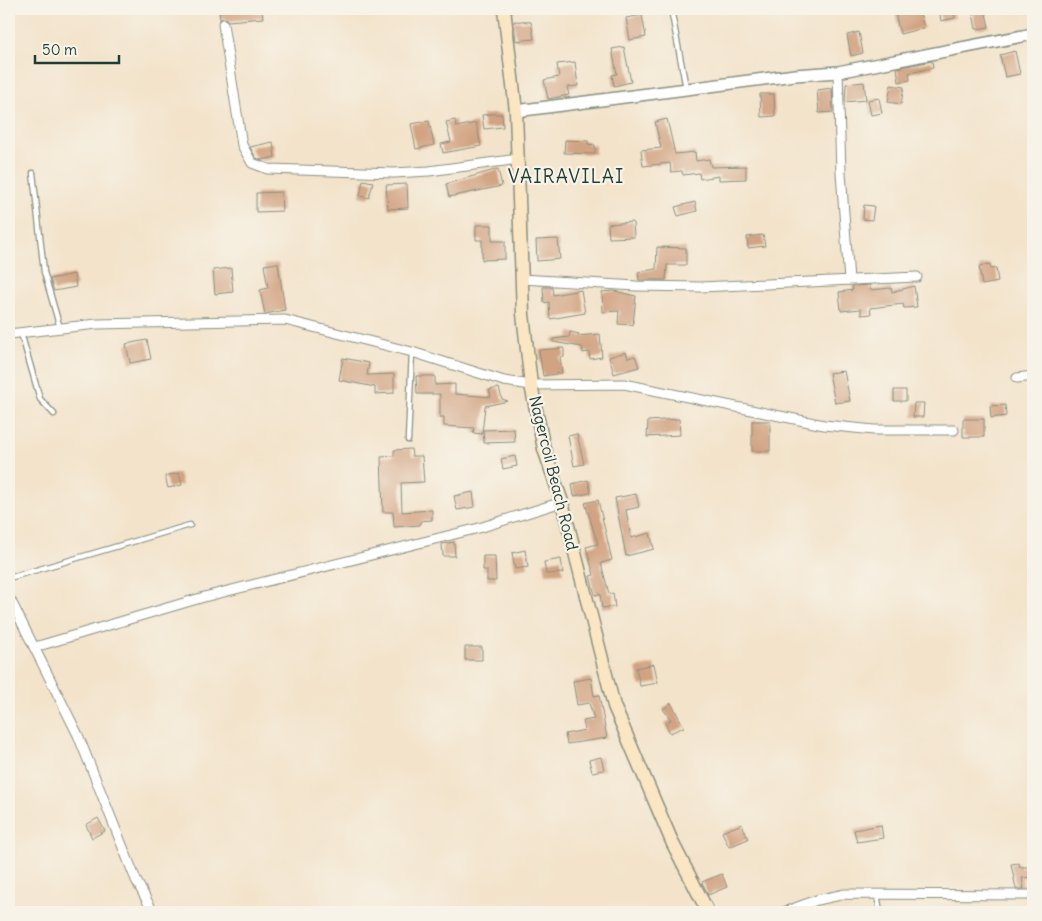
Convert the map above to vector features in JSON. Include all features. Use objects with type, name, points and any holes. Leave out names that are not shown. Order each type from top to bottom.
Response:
[{"type":"main road","name":"Nagercoil Beach Road","points":[[504,9],[516,112],[519,159],[523,314],[532,385],[544,450],[562,502],[614,706],[674,844],[708,912]]},
{"type":"street","points":[[223,24],[242,145],[252,163],[268,168],[394,173],[429,171],[519,159]]},
{"type":"street","points":[[516,112],[686,89],[838,72],[1033,34]]},
{"type":"street","points":[[838,72],[841,173],[849,280]]},
{"type":"street","points":[[522,279],[636,286],[701,287],[917,277]]},
{"type":"street","points":[[9,334],[97,324],[286,320],[412,352],[504,381],[532,385],[624,384],[824,425],[874,430],[954,430]]},
{"type":"street","points":[[1017,378],[1033,376]]},
{"type":"street","points":[[34,647],[204,597],[479,528],[562,502]]},
{"type":"street","points":[[9,597],[78,735],[136,880],[153,912]]},
{"type":"street","points":[[784,912],[817,900],[845,894],[1033,895]]},
{"type":"lane","points":[[672,9],[686,89]]},
{"type":"lane","points":[[33,173],[44,272],[60,328]]},
{"type":"lane","points":[[21,333],[40,399],[54,414]]},
{"type":"lane","points":[[408,440],[412,352]]},
{"type":"lane","points":[[9,578],[190,525]]},
{"type":"lane","points":[[877,894],[880,912]]},
{"type":"building","points":[[262,9],[263,18],[228,21],[225,18],[220,19],[219,11]]},
{"type":"building","points":[[919,9],[924,28],[900,34],[895,12]]},
{"type":"building","points":[[939,9],[953,9],[955,18],[941,21]]},
{"type":"building","points":[[972,9],[985,9],[989,27],[976,29]]},
{"type":"building","points":[[642,15],[646,37],[630,40],[626,18]]},
{"type":"building","points":[[514,21],[531,22],[534,39],[516,41]]},
{"type":"building","points":[[859,32],[863,53],[851,56],[847,35]]},
{"type":"building","points":[[624,47],[631,82],[614,86],[612,75],[617,74],[612,49]]},
{"type":"building","points":[[1015,51],[1020,74],[1005,77],[1000,55]]},
{"type":"building","points":[[932,61],[933,68],[909,73],[910,80],[899,82],[897,68]]},
{"type":"building","points":[[575,62],[578,86],[567,87],[569,95],[548,99],[544,80],[559,77],[557,64]]},
{"type":"building","points":[[864,82],[866,100],[845,102],[846,84]]},
{"type":"building","points":[[891,85],[904,87],[901,104],[888,102]]},
{"type":"building","points":[[832,88],[833,112],[819,113],[817,90]]},
{"type":"building","points":[[760,94],[774,94],[775,116],[761,117]]},
{"type":"building","points":[[879,98],[882,113],[871,115],[868,100]]},
{"type":"building","points":[[502,114],[503,127],[484,129],[482,115]]},
{"type":"building","points":[[667,119],[675,154],[695,152],[696,161],[709,159],[711,167],[746,166],[746,179],[719,180],[719,176],[700,179],[699,173],[683,175],[682,171],[671,172],[670,163],[643,166],[641,150],[661,148],[655,122]]},
{"type":"building","points":[[455,120],[456,127],[476,123],[481,146],[443,153],[441,144],[451,142],[446,122]]},
{"type":"building","points":[[429,121],[434,145],[416,149],[411,124]]},
{"type":"building","points":[[565,140],[588,141],[588,144],[595,145],[595,154],[564,153]]},
{"type":"building","points":[[273,142],[275,157],[262,160],[256,158],[250,147]]},
{"type":"building","points":[[498,169],[502,186],[449,197],[446,184]]},
{"type":"building","points":[[363,180],[373,182],[369,198],[360,196]]},
{"type":"building","points":[[407,184],[408,208],[388,209],[386,185]]},
{"type":"building","points":[[281,192],[282,211],[256,212],[256,193]]},
{"type":"building","points":[[695,202],[697,211],[678,216],[675,207]]},
{"type":"building","points":[[864,205],[874,206],[872,220],[863,219]]},
{"type":"building","points":[[633,222],[634,237],[609,238],[608,224]]},
{"type":"building","points":[[476,225],[492,225],[492,241],[505,241],[505,259],[482,260],[482,240],[476,240]]},
{"type":"building","points":[[763,235],[765,246],[748,248],[747,237]]},
{"type":"building","points":[[558,239],[560,259],[537,261],[536,240]]},
{"type":"building","points":[[657,247],[686,248],[686,265],[667,265],[666,280],[639,280],[638,272],[656,269]]},
{"type":"building","points":[[278,263],[285,310],[265,314],[260,290],[268,288],[264,265]]},
{"type":"building","points":[[990,264],[991,269],[996,268],[998,282],[982,285],[979,266]]},
{"type":"building","points":[[231,268],[233,292],[215,294],[213,270]]},
{"type":"building","points":[[74,274],[76,287],[54,291],[50,279]]},
{"type":"building","points":[[870,285],[870,290],[891,288],[892,292],[914,286],[917,307],[904,308],[903,304],[870,308],[871,314],[861,315],[861,309],[841,311],[839,292],[853,290],[852,286]]},
{"type":"building","points":[[543,287],[552,287],[553,295],[581,290],[585,313],[550,319],[549,302],[544,303]]},
{"type":"building","points":[[614,291],[636,296],[633,325],[618,324],[619,311],[603,312],[602,292]]},
{"type":"building","points":[[570,332],[579,334],[578,336],[600,334],[602,357],[590,359],[589,352],[583,353],[582,347],[553,342],[553,339],[569,337]]},
{"type":"building","points":[[147,340],[151,359],[130,363],[126,344]]},
{"type":"building","points":[[564,348],[564,357],[560,357],[562,373],[543,376],[539,350]]},
{"type":"building","points":[[626,352],[628,358],[635,356],[639,367],[614,374],[609,357]]},
{"type":"building","points":[[343,358],[369,363],[367,375],[394,374],[394,393],[375,394],[375,387],[339,380]]},
{"type":"building","points":[[844,371],[850,401],[835,403],[829,373]]},
{"type":"building","points":[[416,376],[435,376],[435,385],[455,384],[455,394],[491,397],[489,390],[499,388],[502,399],[508,401],[485,406],[482,434],[473,433],[474,428],[444,426],[444,417],[440,417],[440,394],[417,394]]},
{"type":"building","points":[[894,390],[906,390],[906,401],[894,401]]},
{"type":"building","points":[[914,403],[924,403],[923,417],[913,417]]},
{"type":"building","points":[[1005,405],[1006,416],[991,418],[990,406]]},
{"type":"building","points":[[679,419],[680,435],[647,437],[648,421]]},
{"type":"building","points":[[963,419],[984,419],[984,437],[963,437]]},
{"type":"building","points":[[752,421],[770,421],[770,451],[752,451]]},
{"type":"building","points":[[514,429],[515,442],[484,443],[483,430]]},
{"type":"building","points":[[577,434],[584,464],[574,466],[568,436]]},
{"type":"building","points":[[411,449],[412,456],[422,456],[424,482],[401,483],[402,512],[432,510],[432,520],[420,521],[420,525],[394,527],[393,512],[383,512],[381,457],[394,456],[394,450]]},
{"type":"building","points":[[515,456],[517,466],[503,469],[501,459]]},
{"type":"building","points":[[179,473],[182,485],[168,488],[165,476]]},
{"type":"building","points":[[588,480],[591,493],[574,496],[572,484]]},
{"type":"building","points":[[473,492],[475,507],[457,510],[454,496]]},
{"type":"building","points":[[636,494],[639,507],[626,510],[631,538],[650,533],[654,549],[626,556],[615,498]]},
{"type":"building","points":[[598,500],[612,560],[601,563],[609,594],[613,593],[615,607],[602,608],[600,594],[595,595],[590,576],[594,575],[586,547],[598,544],[585,503]]},
{"type":"building","points":[[454,542],[455,556],[443,556],[442,544]]},
{"type":"building","points":[[525,550],[528,567],[515,569],[512,553]]},
{"type":"building","points":[[483,556],[495,556],[496,581],[487,581],[487,570],[483,570]]},
{"type":"building","points":[[561,559],[563,573],[546,574],[544,562]]},
{"type":"building","points":[[465,647],[482,647],[482,660],[465,660]]},
{"type":"building","points":[[654,664],[658,683],[640,686],[636,668]]},
{"type":"building","points":[[591,678],[594,696],[599,695],[607,738],[567,744],[565,734],[585,730],[583,721],[594,719],[589,703],[577,705],[573,681]]},
{"type":"building","points":[[671,703],[684,727],[670,733],[665,723],[671,720],[663,709]]},
{"type":"building","points":[[601,757],[604,770],[592,772],[589,760]]},
{"type":"building","points":[[98,818],[105,831],[92,838],[86,825]]},
{"type":"building","points":[[742,824],[748,839],[729,847],[722,832]]},
{"type":"building","points":[[881,825],[883,838],[857,842],[854,830]]},
{"type":"building","points":[[1019,863],[1020,867],[1033,867],[1033,877],[1022,878],[1024,889],[1016,889],[1011,864]]},
{"type":"building","points":[[722,874],[727,887],[708,895],[702,882]]},
{"type":"district","name":"VAIRAVILAI","points":[[566,176]]}]
